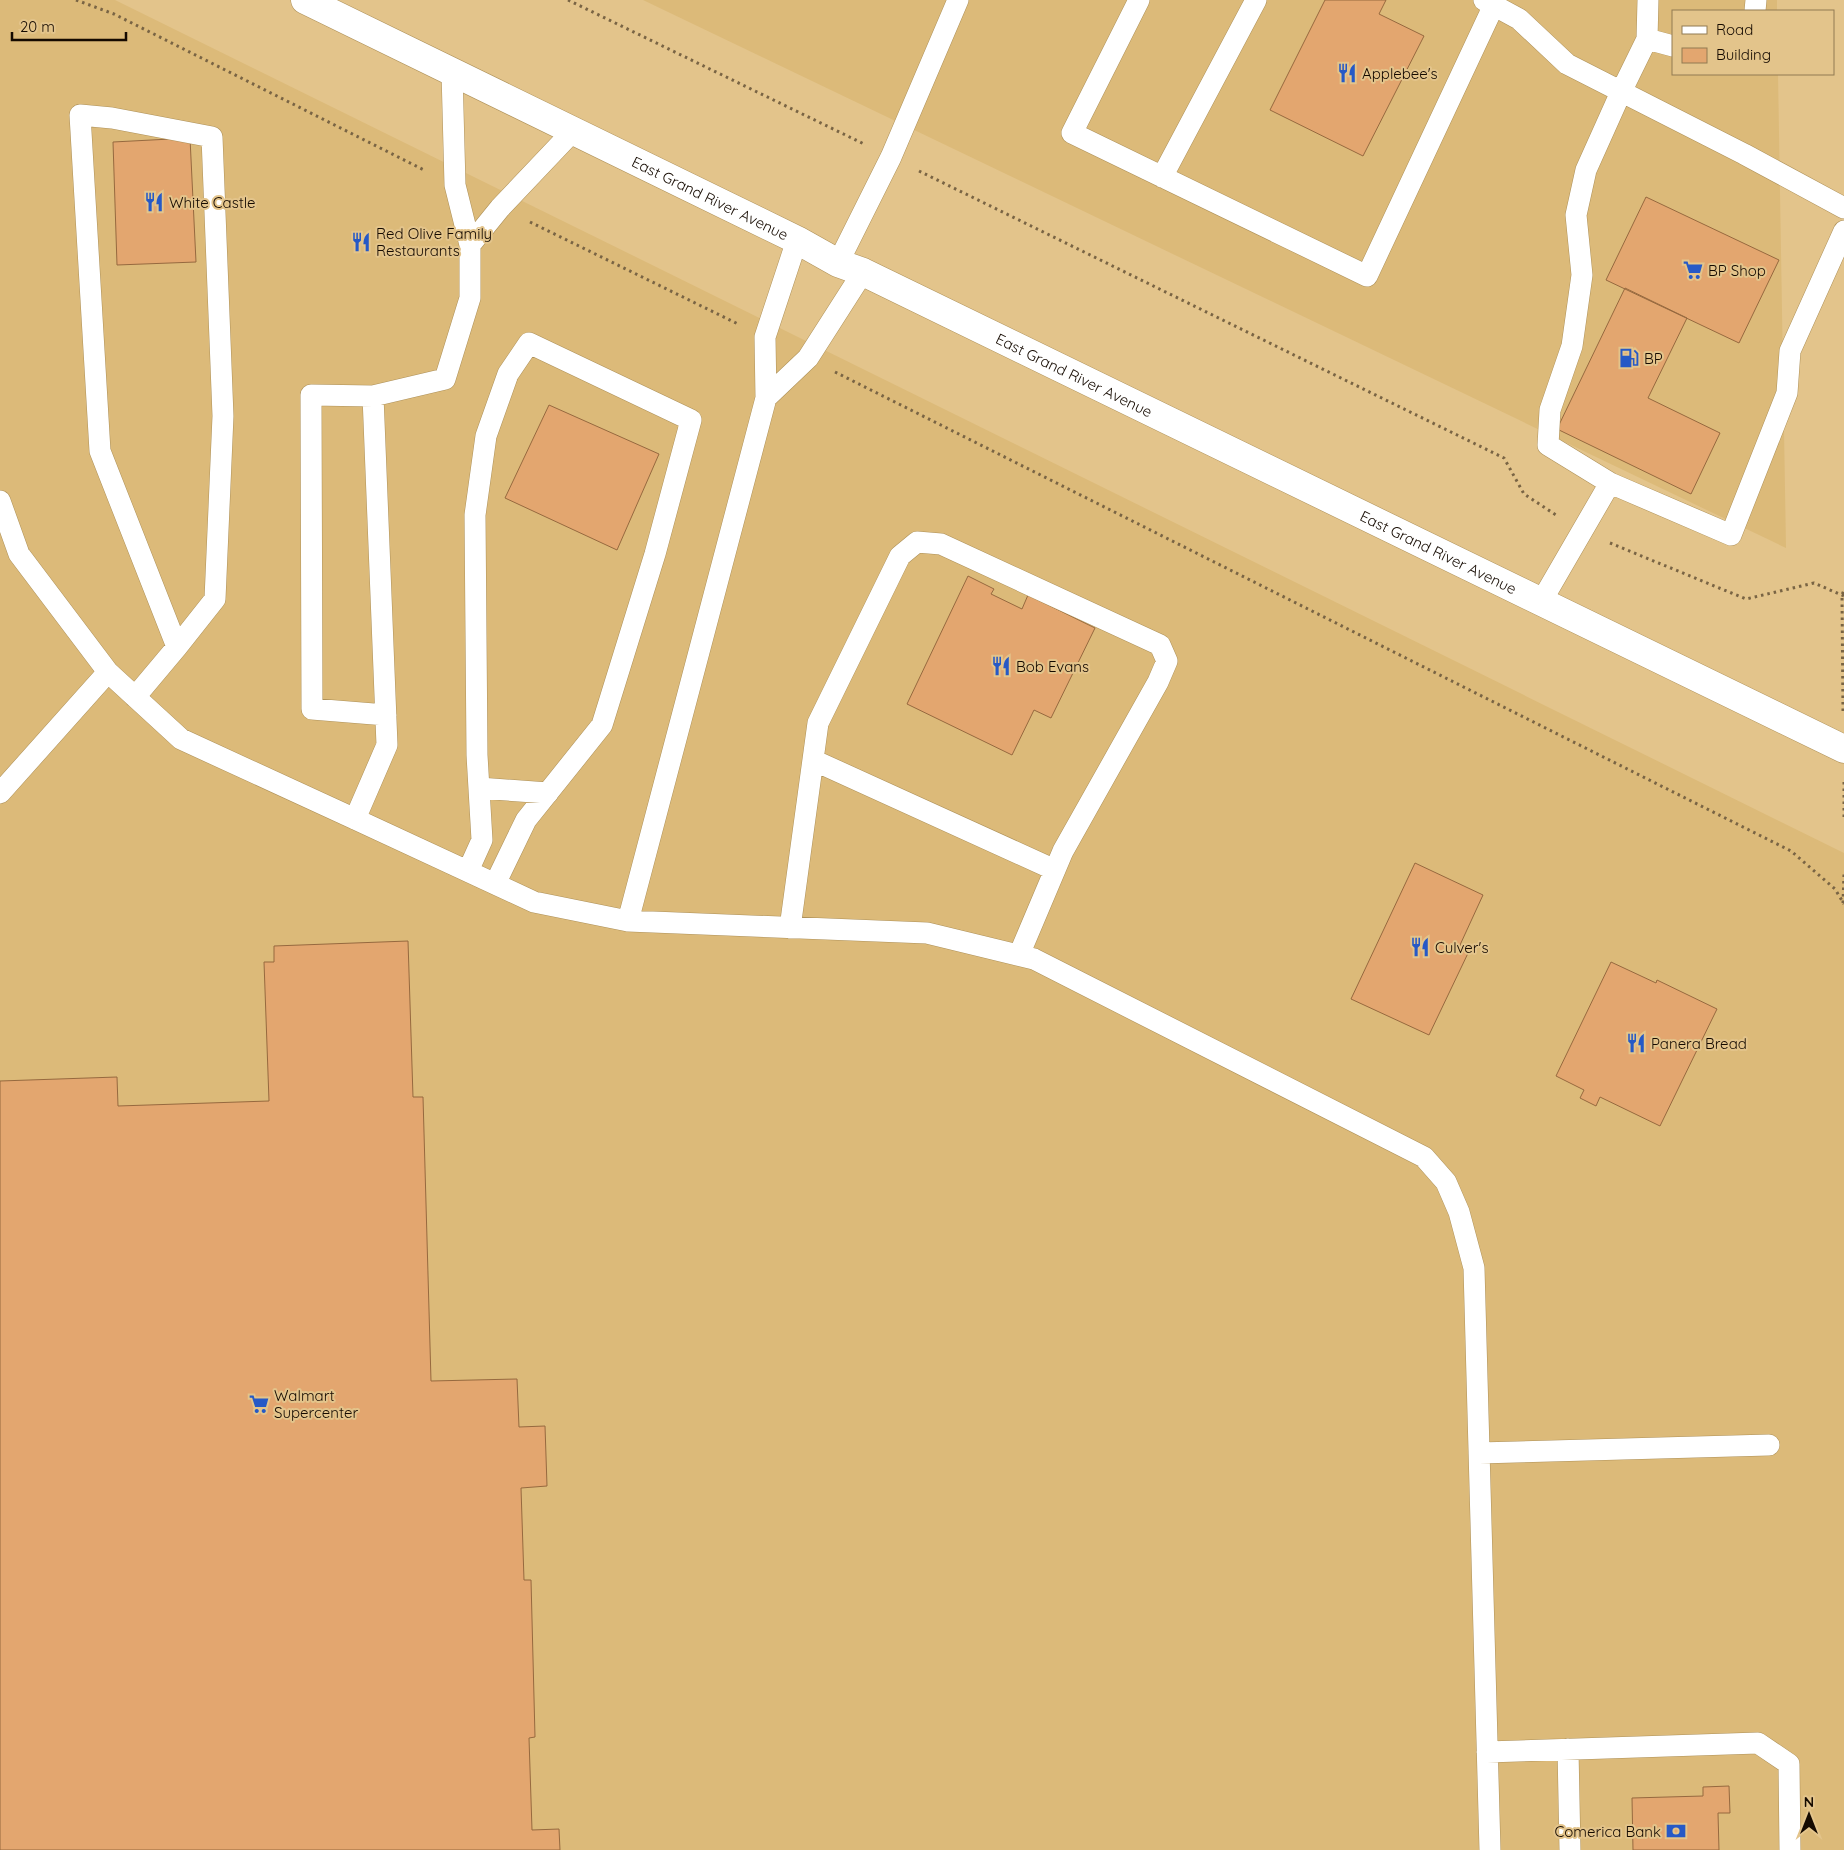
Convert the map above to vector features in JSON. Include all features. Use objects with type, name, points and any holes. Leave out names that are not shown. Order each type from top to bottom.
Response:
[{"type":"main road","name":"East Grand River Avenue","points":[[305,0],[851,268],[1844,749]]},
{"type":"lane","points":[[766,398],[808,358],[851,268],[891,157],[958,0]]},
{"type":"lane","points":[[1139,0],[1072,133],[1367,276],[1489,3],[1519,19],[1567,64],[1744,154],[1844,208]]},
{"type":"lane","points":[[1162,177],[1256,0]]},
{"type":"lane","points":[[1648,0],[1647,39],[1586,170],[1576,215],[1582,275],[1572,346],[1550,410],[1548,445],[1610,483],[1731,535],[1787,393],[1790,352],[1844,231]]},
{"type":"lane","points":[[1647,39],[1672,46]]},
{"type":"lane","points":[[386,715],[312,709],[311,395],[373,396],[445,379],[470,298],[470,245],[455,186],[452,72]]},
{"type":"lane","points":[[135,697],[177,647],[215,599],[223,416],[212,137],[112,118],[80,115],[100,451],[177,647]]},
{"type":"lane","points":[[470,245],[500,208],[573,131]]},
{"type":"lane","points":[[628,921],[766,398],[765,337],[797,240]]},
{"type":"lane","points":[[468,871],[482,840],[477,754],[475,515],[486,436],[508,374],[529,343],[691,420],[655,554],[602,725],[526,820],[495,884]]},
{"type":"lane","points":[[355,819],[387,745],[373,396]]},
{"type":"lane","points":[[1541,602],[1610,483]]},
{"type":"lane","points":[[0,502],[19,554],[108,672],[181,739],[534,902],[628,921],[927,933],[1019,955],[1043,964],[1424,1157],[1446,1182],[1459,1212],[1474,1268],[1490,1850]]},
{"type":"lane","points":[[790,928],[818,723],[900,556],[917,542],[941,544],[1160,645],[1167,661],[1158,682],[1063,851],[1019,955]]},
{"type":"lane","points":[[0,794],[108,672]]},
{"type":"lane","points":[[813,760],[1055,870]]},
{"type":"lane","points":[[479,788],[548,793]]},
{"type":"lane","points":[[1479,1453],[1769,1445]]},
{"type":"lane","points":[[1487,1752],[1758,1743],[1789,1764],[1790,1850]]},
{"type":"lane","points":[[1568,1750],[1570,1850]]},
{"type":"path","points":[[76,0],[114,14],[455,186]]},
{"type":"path","points":[[568,0],[1504,458],[1524,494],[1582,531],[1746,599],[1814,583],[1843,596]]},
{"type":"path","points":[[500,208],[765,337]]},
{"type":"path","points":[[808,358],[1791,851],[1834,889],[1844,904]]},
{"type":"path","points":[[1844,590],[1844,819]]},
{"type":"path","points":[[1844,874],[1844,904]]},
{"type":"shaded area","points":[[0,0],[115,0],[1844,853],[1844,1850],[0,1850]]},
{"type":"shaded area","points":[[643,0],[1777,0],[1777,10],[1672,10],[1672,75],[1778,75],[1786,548]]},
{"type":"building","name":"Applebee's","points":[[1325,0],[1386,0],[1379,14],[1424,36],[1363,156],[1270,110]]},
{"type":"building","name":"White Castle","points":[[190,138],[196,262],[117,265],[113,142]]},
{"type":"building","name":"BP Shop","points":[[1646,197],[1779,260],[1739,343],[1606,280]]},
{"type":"building","name":"BP","points":[[1625,288],[1687,318],[1648,398],[1720,433],[1691,494],[1557,429]]},
{"type":"building","points":[[549,405],[659,454],[617,550],[505,498]]},
{"type":"building","name":"Bob Evans","points":[[968,576],[994,589],[991,594],[1022,609],[1028,595],[1095,628],[1051,718],[1034,710],[1012,755],[907,704]]},
{"type":"building","name":"Culver's","points":[[1415,863],[1483,895],[1460,945],[1470,949],[1429,1035],[1351,999]]},
{"type":"building","name":"Walmart Supercenter","points":[[408,941],[413,1097],[423,1097],[431,1381],[517,1379],[519,1427],[545,1426],[547,1486],[521,1488],[524,1580],[531,1580],[535,1737],[529,1738],[532,1830],[559,1829],[560,1850],[0,1850],[0,1081],[117,1077],[118,1106],[269,1101],[264,962],[274,962],[274,946]]},
{"type":"building","name":"Panera Bread","points":[[1611,962],[1656,983],[1657,980],[1717,1009],[1660,1126],[1600,1097],[1596,1106],[1580,1098],[1584,1090],[1556,1076]]},
{"type":"building","name":"Comerica Bank","points":[[1729,1786],[1730,1813],[1718,1813],[1719,1850],[1633,1850],[1632,1798],[1703,1796],[1703,1787]]},
{"type":"place","name":"Applebee's","points":[[1347,73]]},
{"type":"place","name":"White Castle","points":[[154,202]]},
{"type":"place","name":"Red Olive Family Restaurants","points":[[361,242]]},
{"type":"place","name":"BP Shop","points":[[1693,270]]},
{"type":"place","name":"BP","points":[[1629,358]]},
{"type":"place","name":"Bob Evans","points":[[1001,666]]},
{"type":"place","name":"Culver's","points":[[1420,947]]},
{"type":"place","name":"Panera Bread","points":[[1636,1043]]},
{"type":"place","name":"Walmart Supercenter","points":[[259,1404]]},
{"type":"place","name":"Comerica Bank","points":[[1676,1831]]}]
